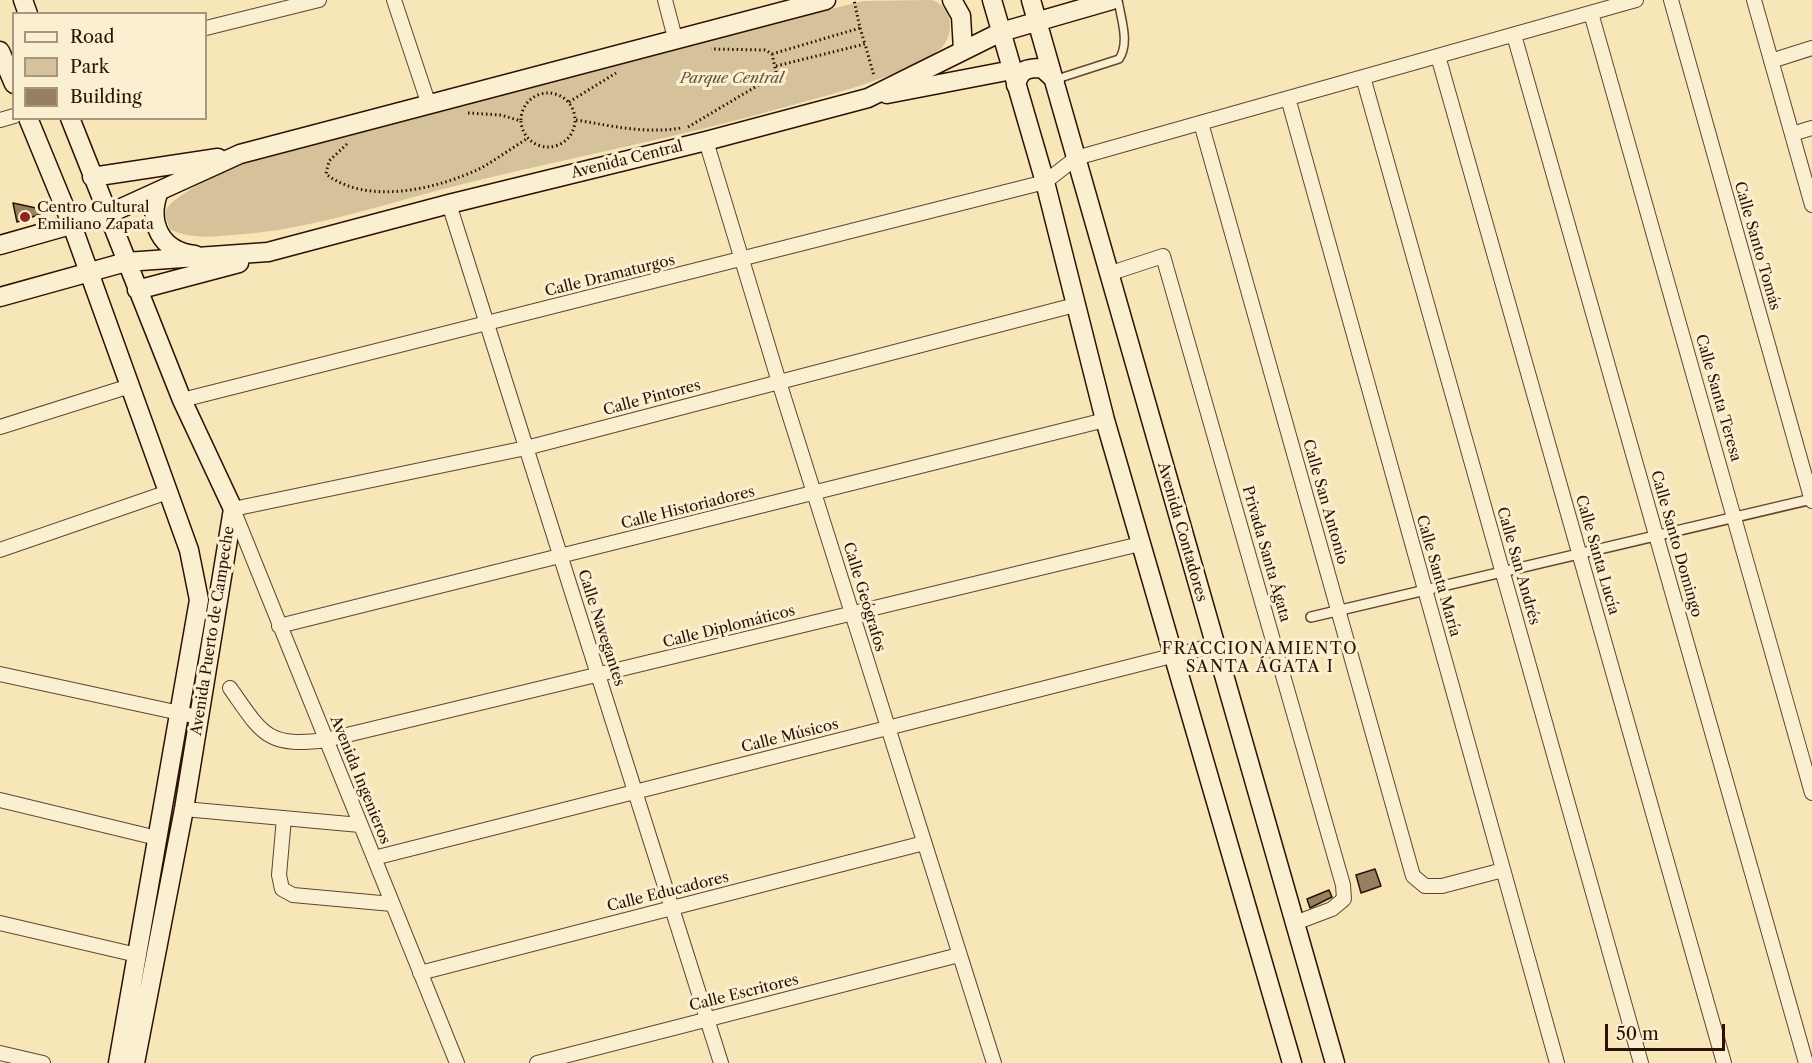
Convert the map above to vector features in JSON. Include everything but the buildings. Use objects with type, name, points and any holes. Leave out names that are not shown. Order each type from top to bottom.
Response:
[{"type":"main road","points":[[92,177],[240,154],[826,0]]},
{"type":"main road","points":[[952,0],[961,16],[963,50]]},
{"type":"main road","points":[[992,0],[1045,182],[1105,420],[1292,1063]]},
{"type":"main road","name":"Avenida Contadores","points":[[1031,0],[1335,1063]]},
{"type":"main road","name":"Avenida Central","points":[[0,297],[126,262],[268,252],[449,204],[706,141],[874,95],[1001,32],[1112,0]]},
{"type":"main road","points":[[0,51],[12,79]]},
{"type":"main road","points":[[874,95],[1014,78],[1024,69],[1033,68],[1042,68],[1055,80]]},
{"type":"main road","name":"Avenida Puerto de Campeche","points":[[29,120],[72,225],[189,550],[200,600],[118,1063]]},
{"type":"main road","name":"Avenida Puerto de Campeche","points":[[71,120],[106,215],[182,400],[233,509],[183,809],[135,1063]]},
{"type":"main road","points":[[0,245],[106,215],[240,154]]},
{"type":"main road","points":[[159,191],[154,204],[153,218],[157,231],[165,242],[176,250],[189,254],[214,257]]},
{"type":"main road","points":[[137,290],[249,260],[268,252]]},
{"type":"street","points":[[207,28],[319,0]]},
{"type":"street","points":[[394,0],[429,105]]},
{"type":"street","points":[[665,0],[675,38]]},
{"type":"street","points":[[1045,182],[1076,158],[1636,0]]},
{"type":"street","name":"Calle Santo Tomás","points":[[1671,0],[1812,500]]},
{"type":"street","points":[[1754,0],[1812,205]]},
{"type":"street","name":"Calle Santa Teresa","points":[[1591,13],[1812,793]]},
{"type":"street","name":"Calle Santo Domingo","points":[[1514,34],[1806,1063]]},
{"type":"street","points":[[1772,61],[1812,48]]},
{"type":"street","name":"Calle Santa Lucía","points":[[1438,56],[1724,1063]]},
{"type":"street","name":"Calle San Andrés","points":[[1363,77],[1641,1063]]},
{"type":"street","name":"Calle Santa María","points":[[1288,98],[1557,1063]]},
{"type":"street","name":"Calle San Antonio","points":[[1202,123],[1413,876],[1425,886],[1442,886],[1503,870]]},
{"type":"street","points":[[1792,134],[1812,128]]},
{"type":"street","name":"Calle Geógrafos","points":[[706,141],[779,382],[994,1063]]},
{"type":"street","name":"Calle Dramaturgos","points":[[182,400],[1045,182]]},
{"type":"street","name":"Calle Navegantes","points":[[449,204],[721,1063]]},
{"type":"street","name":"Privada Santa Ágata","points":[[1108,274],[1164,256],[1343,885],[1344,899],[1332,909],[1295,922]]},
{"type":"street","name":"Calle Pintores","points":[[233,509],[526,448],[1075,305]]},
{"type":"street","points":[[0,427],[130,386]]},
{"type":"street","name":"Calle Historiadores","points":[[279,626],[1105,420]]},
{"type":"street","points":[[0,550],[168,492]]},
{"type":"street","points":[[1311,617],[1812,500]]},
{"type":"street","name":"Avenida Ingenieros","points":[[233,509],[457,1063]]},
{"type":"street","name":"Calle Diplomáticos","points":[[230,688],[257,726],[276,741],[295,744],[326,740],[1140,544]]},
{"type":"street","name":"Calle Músicos","points":[[374,858],[1215,645]]},
{"type":"street","points":[[0,674],[199,717]]},
{"type":"street","points":[[0,800],[157,838]]},
{"type":"street","points":[[183,809],[360,825]]},
{"type":"street","points":[[284,818],[279,875],[282,889],[293,895],[392,904]]},
{"type":"street","name":"Calle Educadores","points":[[420,973],[924,843]]},
{"type":"street","points":[[0,923],[137,955]]},
{"type":"street","name":"Calle Escritores","points":[[537,1063],[959,955]]},
{"type":"street","points":[[0,1053],[43,1063]]},
{"type":"lane","points":[[1055,80],[1119,59],[1124,52],[1125,39],[1118,0]]},
{"type":"path","points":[[854,0],[874,95]]},
{"type":"path","points":[[772,54],[860,28]]},
{"type":"path","points":[[776,66],[865,44]]},
{"type":"path","points":[[576,120],[658,132],[688,127],[772,77],[776,66],[772,54],[765,50],[708,49]]},
{"type":"path","points":[[569,102],[619,72]]},
{"type":"path","points":[[552,94],[569,102],[576,120],[574,129],[563,143],[544,147],[528,138],[521,121],[522,112],[534,97],[552,94]]},
{"type":"path","points":[[465,112],[501,115],[521,121]]},
{"type":"path","points":[[349,142],[329,161],[326,174],[336,183],[375,191],[415,189],[448,181],[481,167],[528,138]]},
{"type":"green space","name":"Parque Central","points":[[932,0],[943,7],[949,19],[949,32],[942,48],[899,71],[837,93],[710,127],[471,182],[353,214],[293,227],[263,232],[200,236],[170,229],[166,220],[166,211],[183,194],[215,176],[275,149],[863,1]]},
{"type":"place","name":"Centro Cultural Emiliano Zapata","points":[[25,217]]},
{"type":"district","name":"FRACCIONAMIENTO SANTA ÁGATA I","points":[[1260,658]]}]
